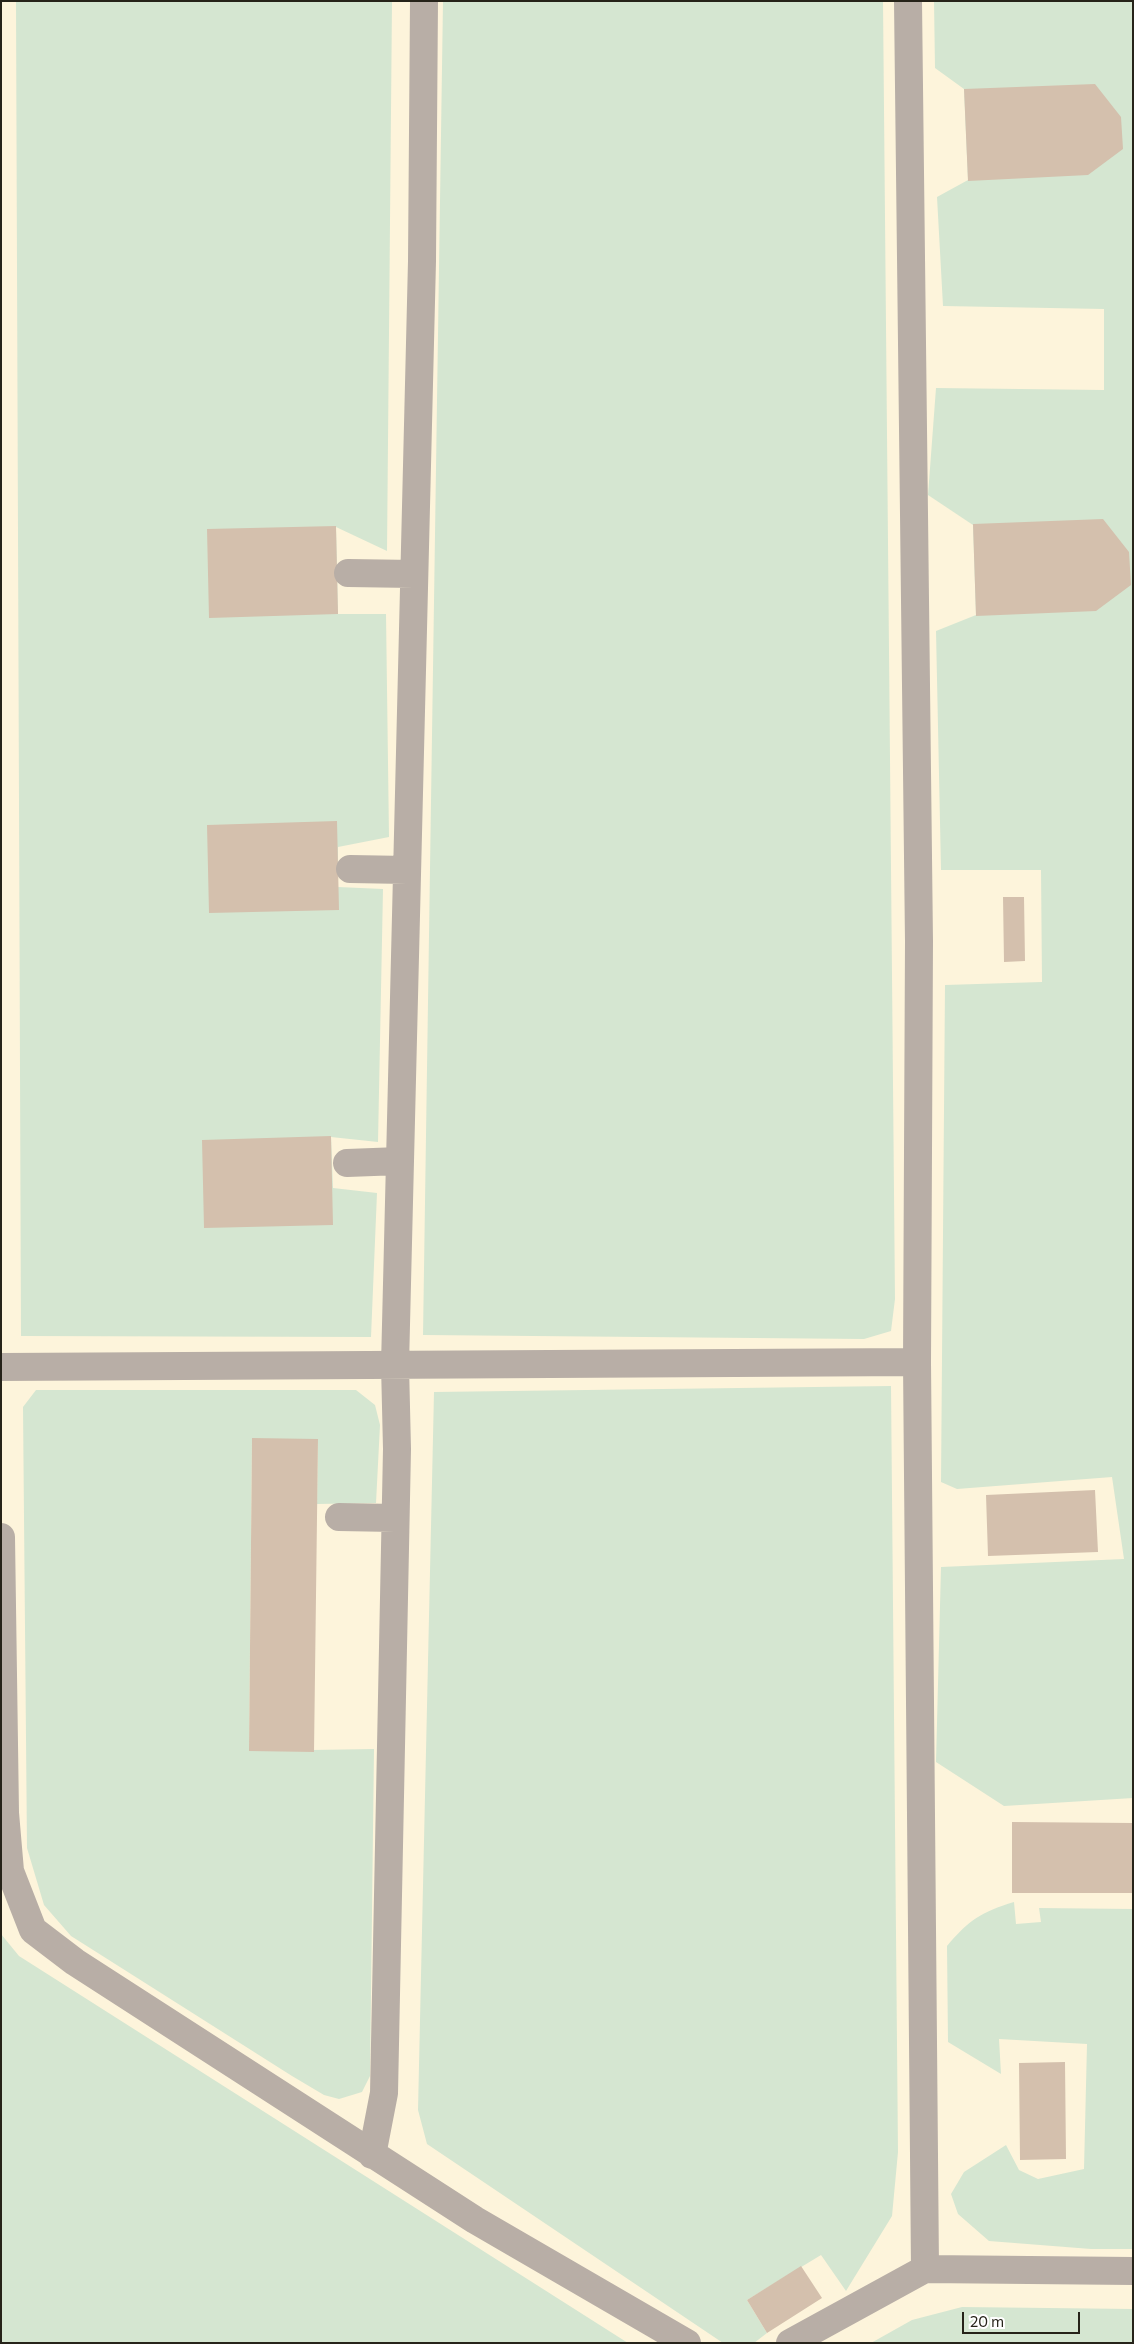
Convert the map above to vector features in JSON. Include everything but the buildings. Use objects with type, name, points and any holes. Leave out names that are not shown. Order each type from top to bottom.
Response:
[{"type":"lane","points":[[372,2155],[384,2093],[395,1518],[395,1365],[422,261],[424,1]]},
{"type":"lane","points":[[908,1],[919,941],[917,1362],[925,2269]]},
{"type":"lane","points":[[348,573],[414,574]]},
{"type":"lane","points":[[350,869],[407,870]]},
{"type":"lane","points":[[347,1163],[400,1161]]},
{"type":"lane","points":[[1,1367],[917,1362]]},
{"type":"lane","points":[[339,1517],[395,1518]]},
{"type":"lane","points":[[1,1537],[5,1812],[10,1871],[33,1930],[83,1967],[372,2155],[475,2220],[687,2343]]},
{"type":"lane","points":[[790,2343],[925,2269],[1133,2271]]},
{"type":"green space","points":[[16,1],[392,1],[387,551],[336,527],[338,614],[386,614],[389,837],[338,847],[338,887],[383,889],[378,1142],[331,1137],[333,1188],[377,1193],[371,1337],[21,1336]]},
{"type":"green space","points":[[443,1],[883,1],[895,1299],[891,1331],[864,1339],[423,1335]]},
{"type":"green space","points":[[934,1],[1133,1],[1133,1798],[1004,1806],[936,1762],[941,1567],[1124,1559],[1112,1477],[957,1489],[941,1482],[945,985],[1042,982],[1041,870],[941,870],[936,631],[976,615],[973,525],[928,495],[936,388],[1104,390],[1104,309],[943,306],[937,197],[968,180],[964,89],[935,68]]},
{"type":"green space","points":[[891,1386],[898,2152],[892,2216],[846,2291],[821,2255],[747,2300],[767,2333],[754,2343],[723,2343],[427,2144],[418,2110],[434,1392]]},
{"type":"green space","points":[[36,1390],[356,1390],[375,1405],[380,1425],[376,1503],[317,1504],[318,1439],[252,1439],[249,1751],[374,1749],[370,2076],[362,2092],[339,2099],[324,2095],[71,1936],[44,1905],[27,1848],[23,1407]]},
{"type":"green space","points":[[1014,1902],[1016,1924],[1041,1922],[1039,1908],[1133,1909],[1133,2249],[1091,2249],[989,2241],[958,2214],[951,2194],[964,2172],[1006,2145],[1019,2170],[1038,2179],[1084,2169],[1087,2044],[999,2039],[1001,2074],[948,2042],[947,1946],[976,1918],[993,1909]]},
{"type":"green space","points":[[1,1934],[19,1956],[628,2343],[1,2343]]},
{"type":"green space","points":[[962,2307],[1133,2309],[1133,2343],[871,2343],[912,2320]]}]
